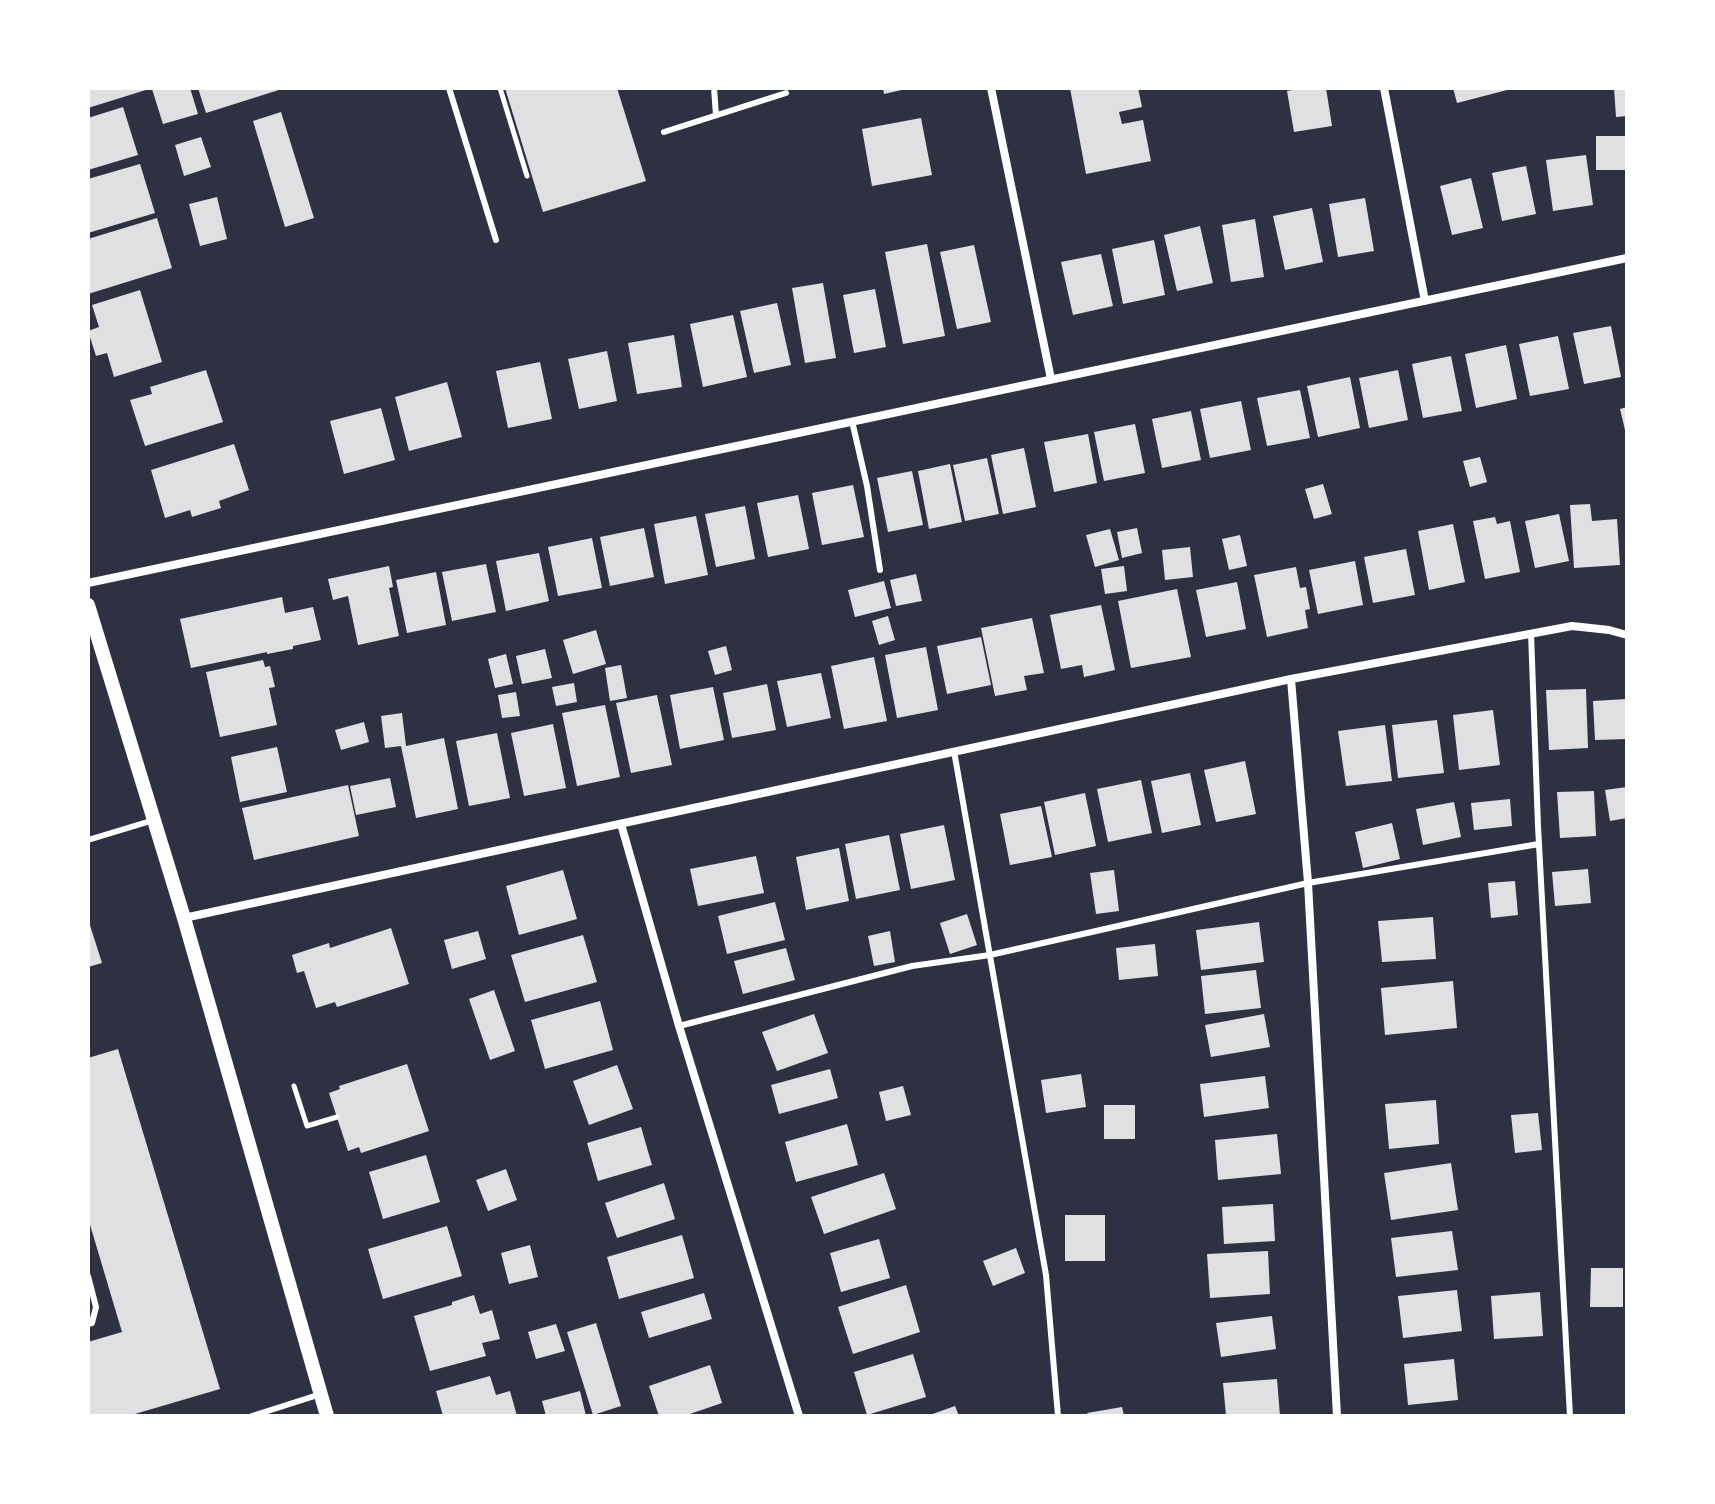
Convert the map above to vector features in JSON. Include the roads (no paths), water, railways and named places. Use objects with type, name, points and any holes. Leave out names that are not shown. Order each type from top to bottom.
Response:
[{"type":"street","points":[[991,88],[1051,379]]},
{"type":"street","points":[[1384,88],[1425,301]]},
{"type":"street","points":[[88,583],[1627,258]]},
{"type":"street","points":[[88,605],[184,918],[327,1416]]},
{"type":"street","points":[[184,918],[1291,679],[1572,626],[1627,635]]},
{"type":"street","points":[[1291,679],[1308,883],[1337,1416]]},
{"type":"street","points":[[621,824],[679,1026],[799,1416]]},
{"type":"lane","points":[[449,88],[496,240]]},
{"type":"lane","points":[[714,88],[716,115]]},
{"type":"lane","points":[[664,132],[786,93]]},
{"type":"lane","points":[[852,421],[867,486],[880,570]]},
{"type":"lane","points":[[1531,633],[1539,844],[1570,1416]]},
{"type":"lane","points":[[954,751],[1046,1275],[1058,1416]]},
{"type":"lane","points":[[88,840],[154,820]]},
{"type":"lane","points":[[679,1026],[912,966],[990,955],[1308,883],[1539,844]]},
{"type":"lane","points":[[88,1276],[96,1307],[92,1323],[88,1324]]},
{"type":"lane","points":[[252,1416],[321,1394]]}]
